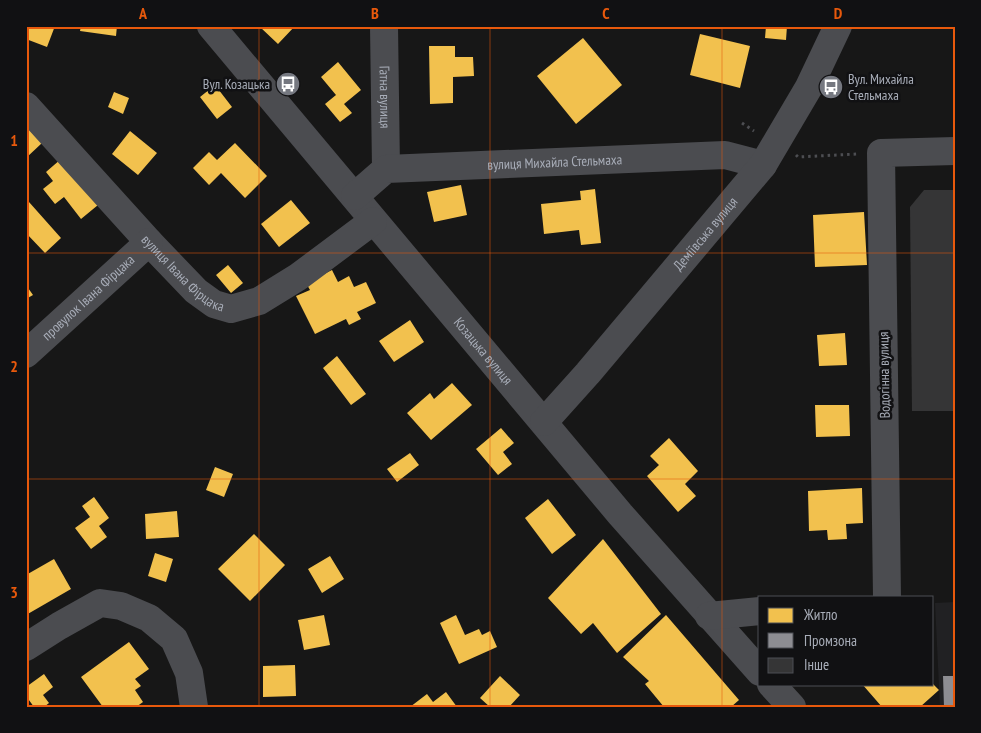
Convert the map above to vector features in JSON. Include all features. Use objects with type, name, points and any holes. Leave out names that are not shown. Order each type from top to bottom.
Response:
[{"type":"street","name":"Козацька вулиця","points":[[211,26],[620,514],[758,670]]},
{"type":"street","name":"Гатна вулиця","points":[[384,26],[386,170]]},
{"type":"street","name":"Деміївська вулиця","points":[[544,422],[588,373],[763,165],[809,87],[838,26]]},
{"type":"street","name":"вулиця Івана Фірцака","points":[[26,106],[149,242],[196,291],[214,304],[231,309],[259,301],[298,277],[373,221]]},
{"type":"street","points":[[881,152],[955,151]]},
{"type":"street","name":"Водогінна вулиця","points":[[881,152],[887,596]]},
{"type":"street","name":"вулиця Михайла Стельмаха","points":[[386,170],[725,154],[763,165]]},
{"type":"street","points":[[355,196],[386,170]]},
{"type":"street","name":"провулок Івана Фірцака","points":[[26,354],[149,242]]},
{"type":"street","points":[[26,647],[58,626],[100,603],[121,606],[148,618],[174,639],[189,673],[190,704]]},
{"type":"street","points":[[709,616],[758,611]]},
{"type":"path","points":[[798,157],[881,152]]},
{"type":"shaded area","points":[[955,602],[955,707],[940,707],[935,603]]},
{"type":"building: Житло","points":[[26,26],[55,26],[47,47],[26,39]]},
{"type":"building: Житло","points":[[81,26],[117,26],[116,36],[80,31]]},
{"type":"building: Житло","points":[[261,26],[295,26],[278,44]]},
{"type":"building: Житло","points":[[766,26],[787,26],[786,40],[765,38]]},
{"type":"building: Житло","points":[[700,34],[750,46],[740,88],[690,75]]},
{"type":"building: Житло","points":[[583,38],[622,85],[576,124],[537,76]]},
{"type":"building: Житло","points":[[429,46],[455,46],[455,57],[473,57],[474,76],[453,77],[453,103],[430,104]]},
{"type":"building: Житло","points":[[338,62],[361,90],[344,104],[352,113],[340,122],[325,104],[336,95],[321,77]]},
{"type":"building: Житло","points":[[215,85],[232,107],[217,119],[200,97]]},
{"type":"building: Житло","points":[[114,92],[129,98],[123,114],[108,107]]},
{"type":"building: Житло","points":[[26,126],[42,143],[26,158]]},
{"type":"building: Житло","points":[[130,131],[157,153],[138,175],[112,154]]},
{"type":"building: Житло","points":[[235,143],[267,176],[245,198],[221,173],[209,185],[193,168],[209,152],[217,160]]},
{"type":"building: Житло","points":[[61,159],[98,205],[81,219],[64,197],[55,204],[43,189],[53,181],[46,172]]},
{"type":"building: Житло","points":[[461,185],[467,215],[434,222],[427,192]]},
{"type":"building: Житло","points":[[595,189],[601,243],[581,245],[579,230],[544,234],[541,204],[581,200],[580,191]]},
{"type":"building: Житло","points":[[291,200],[310,223],[279,247],[261,224]]},
{"type":"building: Житло","points":[[29,202],[61,238],[45,253],[26,233],[26,204]]},
{"type":"building: Житло","points":[[864,212],[867,265],[815,267],[813,215]]},
{"type":"building: Житло","points":[[228,265],[243,283],[231,293],[216,275]]},
{"type":"building: Житло","points":[[332,270],[338,282],[349,276],[354,287],[366,282],[376,303],[357,312],[361,319],[349,325],[346,319],[315,334],[296,296],[310,290],[306,283]]},
{"type":"building: Житло","points":[[26,285],[33,295],[26,299]]},
{"type":"building: Житло","points":[[410,320],[424,342],[394,362],[379,341]]},
{"type":"building: Житло","points":[[845,333],[847,365],[819,366],[817,335]]},
{"type":"building: Житло","points":[[337,356],[366,394],[351,405],[323,368]]},
{"type":"building: Житло","points":[[452,383],[472,405],[431,440],[407,413],[430,393],[434,399]]},
{"type":"building: Житло","points":[[815,405],[849,405],[850,436],[816,437]]},
{"type":"building: Житло","points":[[501,428],[514,443],[503,452],[512,464],[498,475],[476,449]]},
{"type":"building: Житло","points":[[669,438],[698,471],[685,484],[696,496],[678,512],[647,476],[659,465],[650,456]]},
{"type":"building: Житло","points":[[410,453],[419,465],[397,482],[387,469]]},
{"type":"building: Житло","points":[[215,467],[233,474],[224,497],[206,490]]},
{"type":"building: Житло","points":[[862,488],[863,523],[846,524],[847,539],[828,540],[827,530],[809,531],[808,491]]},
{"type":"building: Житло","points":[[94,497],[109,518],[99,526],[107,537],[91,549],[75,528],[90,517],[82,506]]},
{"type":"building: Житло","points":[[548,499],[576,535],[552,554],[525,518]]},
{"type":"building: Житло","points":[[177,511],[179,537],[146,539],[145,514]]},
{"type":"building: Житло","points":[[254,534],[285,565],[250,601],[218,569]]},
{"type":"building: Житло","points":[[603,539],[661,614],[617,653],[593,623],[581,634],[548,598]]},
{"type":"building: Житло","points":[[155,553],[173,559],[166,582],[148,576]]},
{"type":"building: Житло","points":[[330,556],[344,579],[322,593],[308,569]]},
{"type":"building: Житло","points":[[54,559],[71,589],[26,615],[26,575]]},
{"type":"building: Житло","points":[[324,615],[330,645],[304,650],[298,620]]},
{"type":"building: Житло","points":[[456,615],[465,635],[479,629],[482,635],[490,631],[497,647],[459,664],[440,623]]},
{"type":"building: Житло","points":[[666,615],[739,700],[731,707],[664,707],[645,684],[649,681],[623,657]]},
{"type":"building: Житло","points":[[129,642],[149,669],[135,679],[141,686],[135,690],[143,702],[136,707],[119,707],[117,705],[115,707],[103,707],[81,677]]},
{"type":"building: Житло","points":[[295,665],[296,696],[263,697],[263,666]]},
{"type":"building: Житло","points":[[44,674],[53,687],[43,695],[49,703],[44,707],[34,707],[26,696],[26,687]]},
{"type":"building: Житло","points":[[500,676],[520,695],[509,707],[490,707],[480,698]]},
{"type":"building: Житло","points":[[934,685],[939,690],[920,707],[882,707],[864,686]]},
{"type":"building: Житло","points":[[446,692],[457,707],[410,707],[427,694],[433,702]]},
{"type":"building: Промзона","points":[[943,676],[955,676],[955,707],[944,707]]},
{"type":"building: Інше","points":[[924,190],[955,190],[955,411],[912,411],[910,207]]},
{"type":"place","name":"Вул. Козацька","points":[[288,84]]},
{"type":"place","name":"Вул. Михайла Стельмаха","points":[[831,87]]}]
